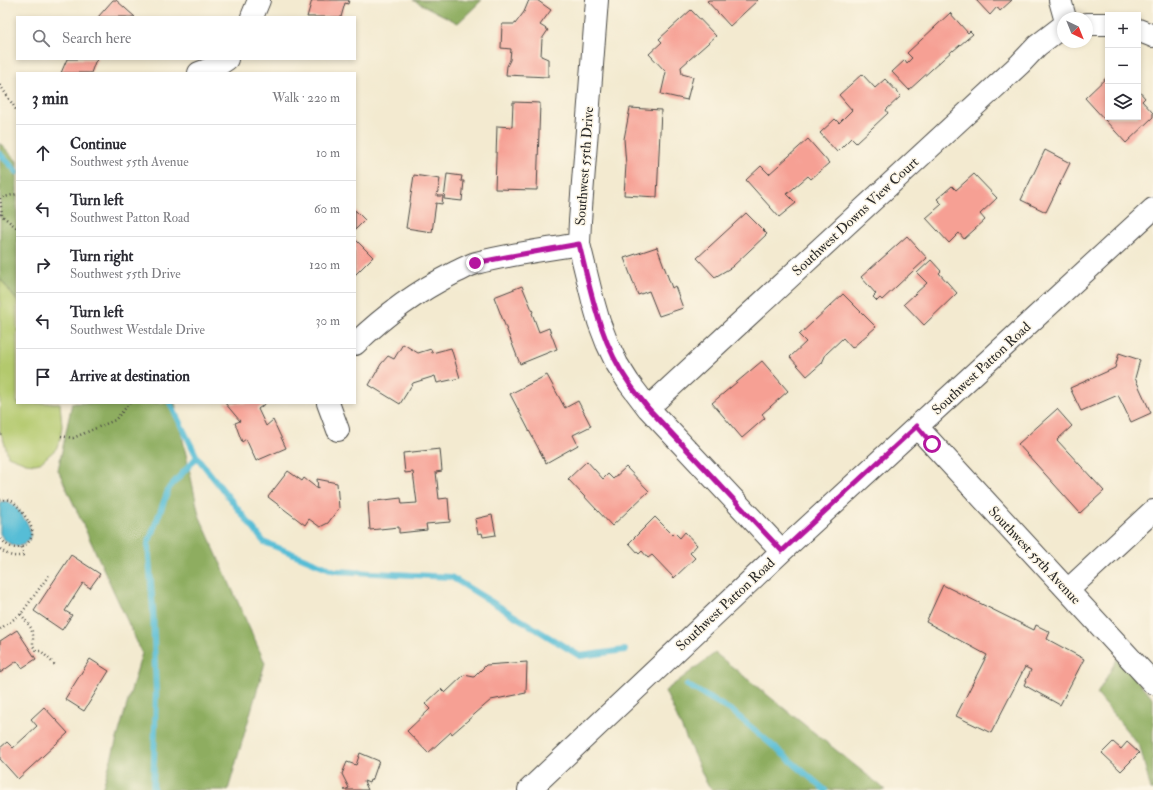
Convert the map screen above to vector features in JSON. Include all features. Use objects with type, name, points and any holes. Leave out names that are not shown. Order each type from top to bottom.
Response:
[{"type":"street","points":[[252,16],[259,0]]},
{"type":"street","name":"Southwest 55th Drive","points":[[597,0],[579,244],[593,301],[617,364],[629,383],[648,408],[782,551]]},
{"type":"street","points":[[1060,0],[1063,12]]},
{"type":"street","points":[[1093,24],[1105,24]]},
{"type":"street","name":"Southwest Downs View Court","points":[[648,408],[1014,70],[1037,46],[1057,31]]},
{"type":"street","points":[[1141,31],[1153,36]]},
{"type":"street","points":[[202,72],[215,67],[226,60]]},
{"type":"street","name":"Southwest Patton Road","points":[[529,790],[782,551],[1153,208]]},
{"type":"street","points":[[356,343],[376,324],[407,300],[446,277],[475,263],[579,244]]},
{"type":"street","points":[[328,404],[338,430]]},
{"type":"street","name":"Southwest 55th Avenue","points":[[917,426],[1153,683]]},
{"type":"street","points":[[1068,590],[1153,511]]},
{"type":"path","points":[[0,85],[16,109]]},
{"type":"path","points":[[16,194],[0,198],[1,214],[16,227]]},
{"type":"path","points":[[61,436],[74,438],[115,420],[129,404]]},
{"type":"path","points":[[0,500],[5,499],[12,501],[17,505],[30,523],[32,530],[32,537],[28,543],[21,547],[9,547],[0,537]]},
{"type":"path","points":[[0,549],[9,555],[19,556],[23,555],[21,547]]},
{"type":"path","points":[[0,629],[20,614],[49,575]]},
{"type":"path","points":[[20,614],[31,628],[33,635],[33,646],[37,651],[41,651],[56,666]]},
{"type":"green space","points":[[413,0],[482,0],[458,23]]},
{"type":"green space","points":[[0,143],[16,160],[16,300],[0,278]]},
{"type":"green space","points":[[0,278],[16,300],[16,404],[60,404],[62,426],[60,441],[56,449],[40,463],[35,464],[26,463],[8,456],[0,432]]},
{"type":"green space","points":[[72,404],[175,404],[199,515],[265,663],[228,790],[102,790],[142,653],[58,470]]},
{"type":"green space","points":[[715,653],[885,790],[713,790],[707,784],[665,691]]},
{"type":"green space","points":[[1117,659],[1153,698],[1153,790],[1151,790],[1140,747],[1097,694]]},
{"type":"water","points":[[5,501],[16,507],[30,530],[28,540],[21,545],[12,545],[3,538],[0,533],[0,502]]},
{"type":"building","points":[[113,0],[116,0],[134,16],[99,16]]},
{"type":"building","points":[[312,0],[349,0],[348,4],[345,3],[341,16],[307,16]]},
{"type":"building","points":[[529,0],[537,0],[551,10],[540,25],[548,30],[542,39],[541,56],[548,59],[548,77],[506,75],[511,49],[501,48],[502,24],[515,24],[524,12]]},
{"type":"building","points":[[758,0],[730,26],[707,1]]},
{"type":"building","points":[[976,0],[1012,0],[1000,11],[997,7],[990,15]]},
{"type":"building","points":[[691,10],[716,36],[681,67],[682,74],[693,77],[687,100],[661,94],[666,72],[649,54],[662,42],[659,39]]},
{"type":"building","points":[[950,13],[968,33],[970,31],[973,34],[909,90],[892,72],[905,60],[907,63],[912,58],[907,53]]},
{"type":"building","points":[[67,60],[97,60],[91,72],[61,72]]},
{"type":"building","points":[[862,74],[875,88],[885,79],[901,96],[886,110],[888,113],[856,143],[851,138],[837,152],[820,133],[835,119],[839,123],[852,110],[839,95]]},
{"type":"building","points":[[1105,79],[1105,120],[1085,98]]},
{"type":"building","points":[[1141,93],[1145,98],[1142,101],[1153,113],[1153,117],[1126,143],[1105,120],[1141,120]]},
{"type":"building","points":[[513,102],[540,103],[537,190],[495,189],[497,126],[512,127]]},
{"type":"building","points":[[630,108],[661,110],[657,197],[624,195],[626,165],[624,139]]},
{"type":"building","points":[[808,139],[829,163],[811,179],[808,176],[787,194],[796,203],[779,217],[746,180],[761,166],[769,174]]},
{"type":"building","points":[[1045,150],[1070,163],[1046,212],[1021,200]]},
{"type":"building","points":[[447,174],[462,176],[461,181],[464,181],[462,201],[444,199]]},
{"type":"building","points":[[974,174],[997,198],[980,214],[985,220],[964,239],[959,233],[949,243],[926,218],[942,204],[937,199],[952,186],[956,190]]},
{"type":"building","points":[[414,175],[440,179],[437,196],[443,196],[442,204],[436,203],[432,232],[406,228]]},
{"type":"building","points":[[356,211],[365,220],[356,229]]},
{"type":"building","points":[[746,213],[767,234],[732,267],[715,277],[697,258]]},
{"type":"building","points":[[907,236],[927,258],[882,300],[880,298],[877,301],[873,297],[876,294],[861,277]]},
{"type":"building","points":[[356,240],[373,257],[356,274]]},
{"type":"building","points":[[657,247],[672,288],[675,286],[683,308],[659,316],[649,291],[638,295],[624,258]]},
{"type":"building","points":[[931,260],[941,271],[939,273],[957,293],[924,325],[904,304],[927,283],[917,273]]},
{"type":"building","points":[[522,286],[533,312],[532,313],[539,332],[549,328],[557,349],[520,364],[494,297]]},
{"type":"building","points":[[843,294],[876,327],[852,348],[843,338],[826,354],[822,363],[807,376],[790,357],[806,342],[799,335]]},
{"type":"building","points":[[403,344],[418,353],[431,349],[432,353],[451,348],[460,378],[437,383],[435,376],[413,383],[400,404],[369,385],[381,364],[388,356],[394,359]]},
{"type":"building","points":[[1119,353],[1140,360],[1135,378],[1151,413],[1131,422],[1118,395],[1081,411],[1070,388],[1115,368]]},
{"type":"building","points":[[762,361],[788,391],[762,414],[765,418],[742,438],[712,403]]},
{"type":"building","points":[[547,375],[565,408],[578,401],[591,426],[573,435],[578,445],[546,463],[510,394]]},
{"type":"building","points":[[226,404],[265,404],[258,409],[266,426],[273,420],[286,448],[256,461],[246,439],[242,442],[235,423],[240,421]]},
{"type":"building","points":[[1057,409],[1072,426],[1057,440],[1104,491],[1080,513],[1018,444]]},
{"type":"building","points":[[440,449],[442,471],[436,472],[439,499],[448,498],[450,522],[426,524],[427,530],[399,533],[399,527],[370,530],[368,502],[401,498],[402,504],[417,503],[413,472],[405,473],[403,453]]},
{"type":"building","points":[[587,461],[603,479],[608,474],[613,479],[626,467],[649,491],[612,526],[568,479]]},
{"type":"building","points":[[288,471],[302,481],[304,478],[318,489],[317,479],[337,483],[339,508],[328,523],[320,527],[309,519],[305,525],[268,497]]},
{"type":"building","points":[[492,515],[496,535],[483,537],[482,533],[478,534],[475,519]]},
{"type":"building","points":[[655,517],[673,535],[675,533],[680,538],[685,532],[697,545],[690,553],[695,558],[674,578],[652,555],[648,558],[642,551],[639,554],[629,543]]},
{"type":"building","points":[[71,555],[100,574],[90,588],[83,583],[65,611],[72,615],[62,630],[34,611]]},
{"type":"building","points":[[943,585],[1034,630],[1036,625],[1050,632],[1047,639],[1084,659],[1060,705],[1024,685],[1031,670],[1025,667],[991,733],[956,716],[987,655],[926,622]]},
{"type":"building","points":[[17,630],[36,659],[22,668],[17,661],[0,673],[0,641]]},
{"type":"building","points":[[90,659],[109,671],[84,711],[65,699]]},
{"type":"building","points":[[527,662],[526,693],[491,700],[452,734],[451,732],[428,753],[407,731],[430,709],[425,704],[441,689],[445,693],[464,675],[474,677],[486,665]]},
{"type":"building","points":[[44,707],[68,733],[18,779],[0,759],[0,748],[7,742],[13,748],[37,726],[31,719]]},
{"type":"building","points":[[1113,742],[1121,749],[1127,742],[1139,753],[1121,771],[1102,753]]},
{"type":"building","points":[[360,753],[379,761],[372,781],[370,780],[369,783],[364,781],[368,790],[344,790],[349,788],[342,774],[347,762],[356,765]]},
{"type":"waterway","points":[[0,154],[16,171]]},
{"type":"waterway","points":[[170,404],[197,457],[264,542],[335,571],[451,577],[580,656],[625,650]]},
{"type":"waterway","points":[[153,790],[156,694],[153,611],[148,544],[169,488],[197,457]]},
{"type":"waterway","points":[[687,685],[732,711],[825,790]]},
{"type":"route","points":[[475,263],[579,244],[599,322],[617,364],[629,383],[648,408],[782,551],[917,426],[932,444]]}]
